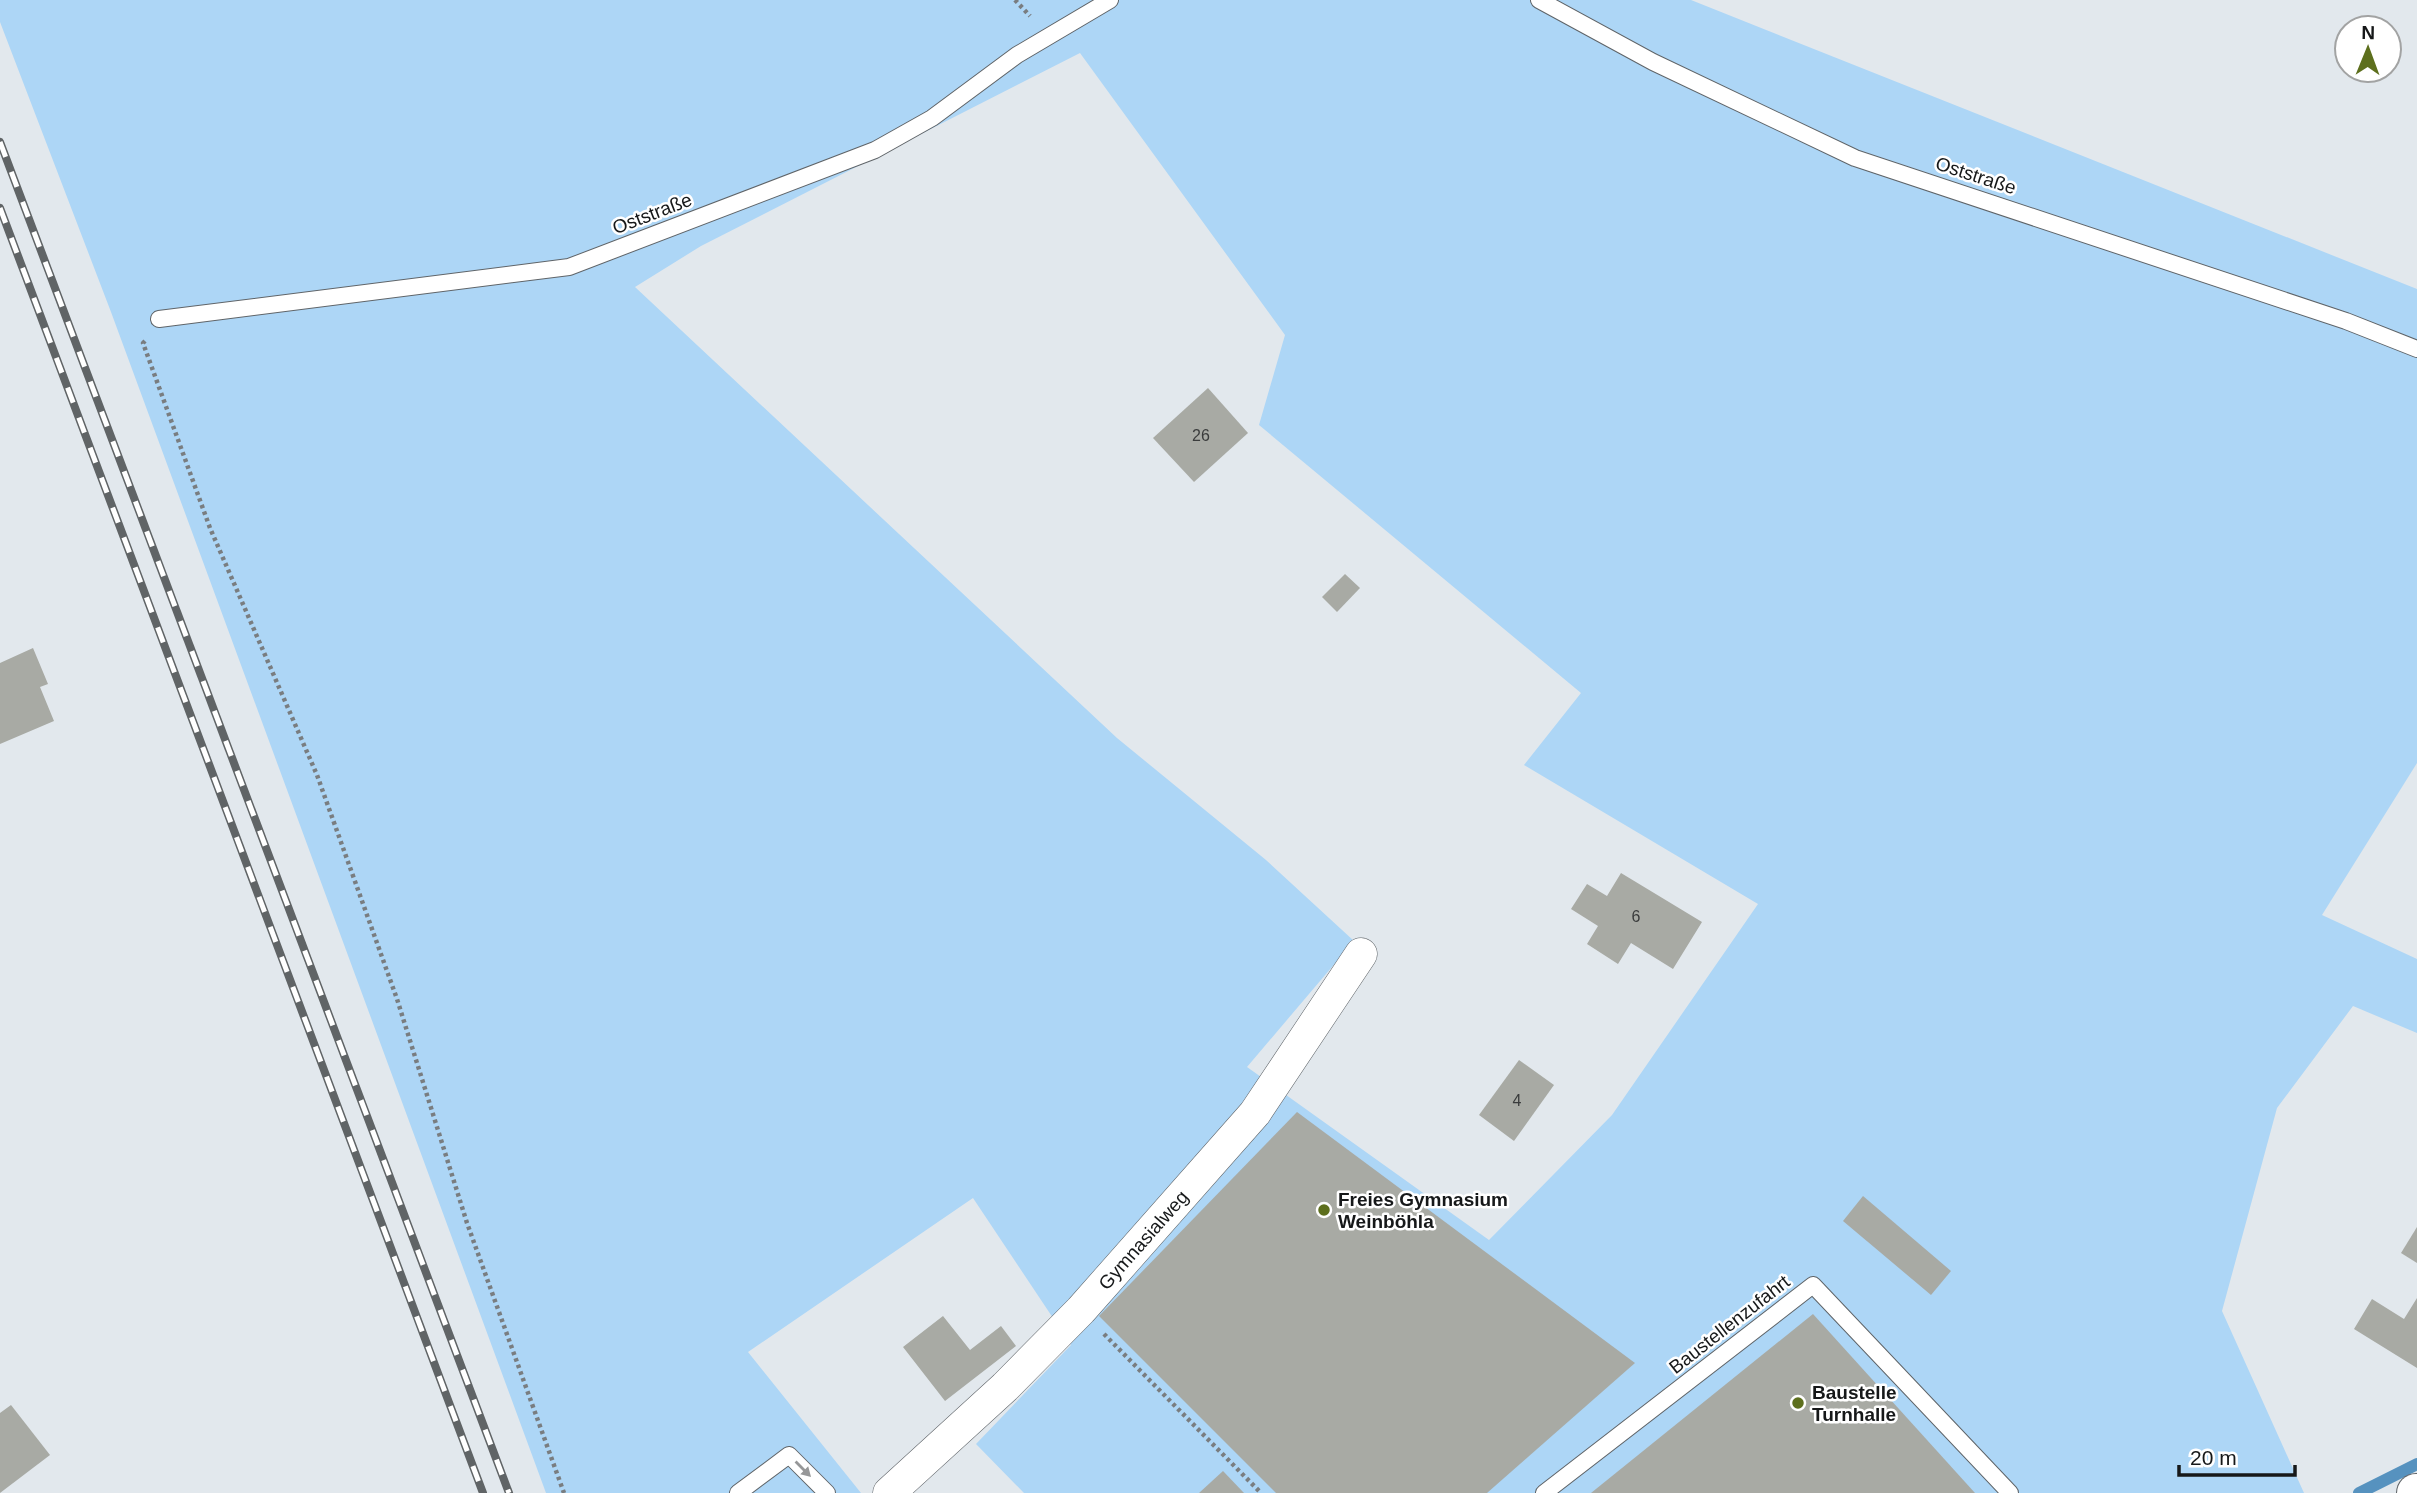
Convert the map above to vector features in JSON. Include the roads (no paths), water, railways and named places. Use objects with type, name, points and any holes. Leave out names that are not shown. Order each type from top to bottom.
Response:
[{"type":"street","name":"Gymnasialweg","points":[[888,1493],[1004,1387],[1080,1310],[1255,1114],[1361,954]]},
{"type":"lane","name":"Oststraße","points":[[159,319],[569,267],[875,149],[932,118],[1037,42],[1110,0]]},
{"type":"lane","name":"Oststraße","points":[[1539,0],[1653,62],[1855,158],[2346,321],[2417,349]]},
{"type":"lane","name":"Baustellenzufahrt","points":[[1544,1493],[1813,1285],[2010,1493]]},
{"type":"lane","points":[[738,1493],[789,1455],[827,1493]]},
{"type":"waterway","points":[[2359,1493],[2417,1464]]},
{"type":"railway","points":[[0,142],[509,1493]]},
{"type":"railway","points":[[0,208],[483,1493]]},
{"type":"place","name":"Freies Gymnasium Weinböhla","points":[[1324,1210]]},
{"type":"place","name":"Baustelle Turnhalle","points":[[1798,1403]]}]
